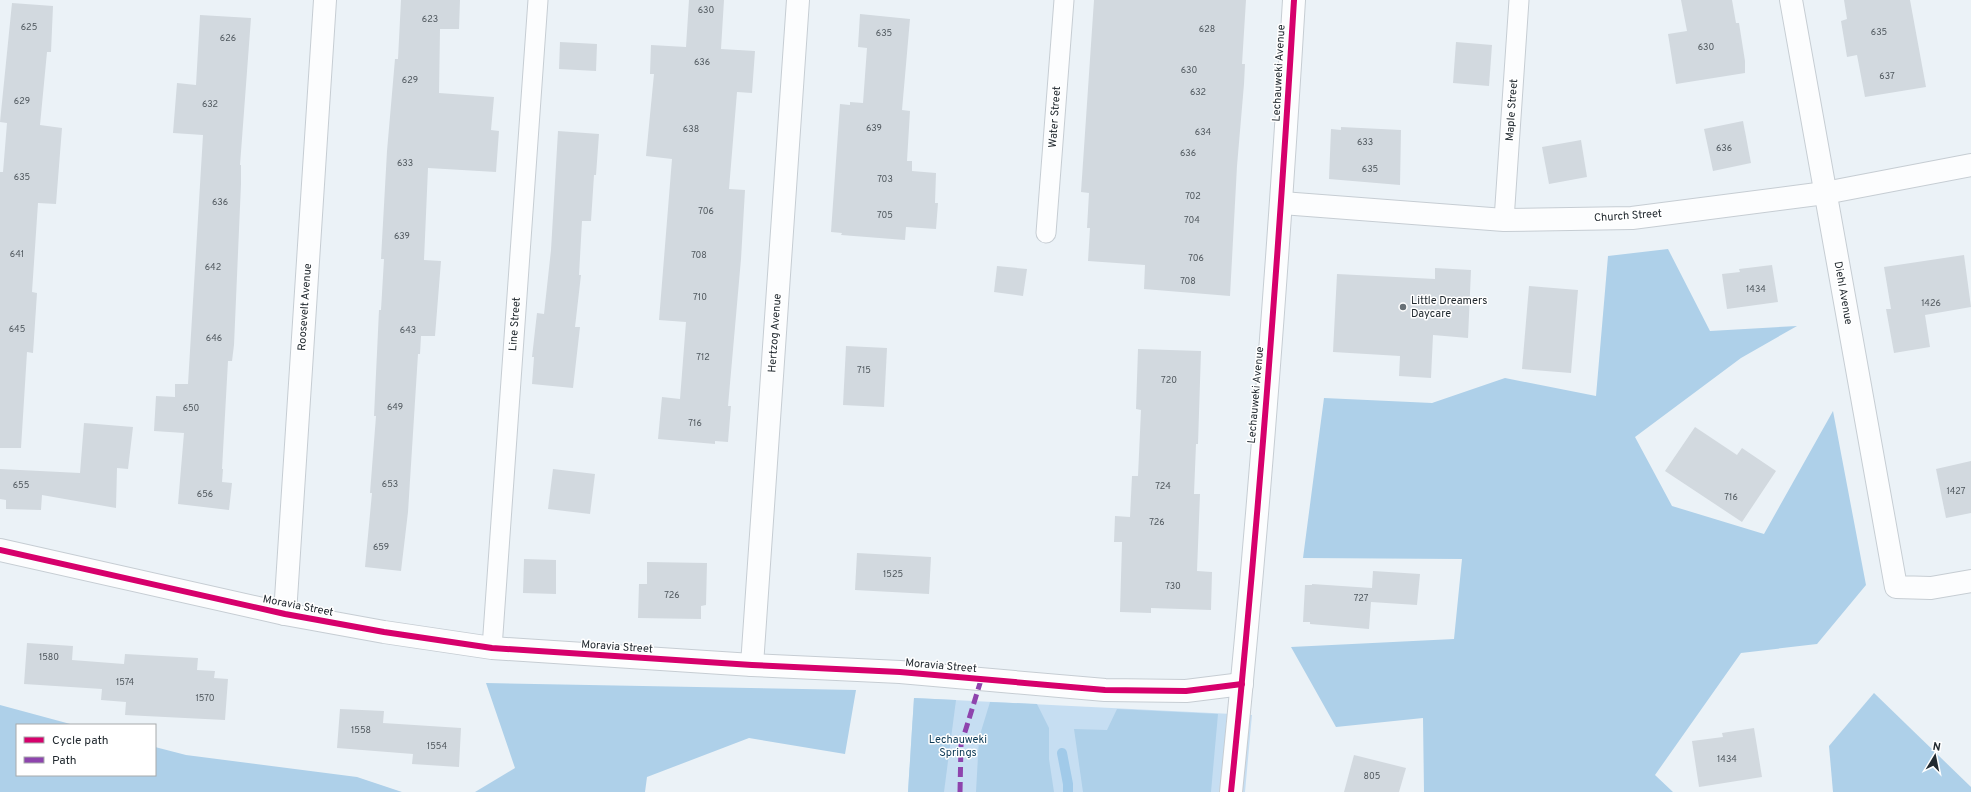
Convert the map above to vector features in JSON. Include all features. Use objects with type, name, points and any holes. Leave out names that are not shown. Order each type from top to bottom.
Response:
[{"type":"street","name":"Roosevelt Avenue","points":[[285,614],[325,0]]},
{"type":"street","name":"Hertzog Avenue","points":[[752,665],[798,0]]},
{"type":"street","name":"Lechauweki Avenue","points":[[1231,792],[1242,684],[1282,203],[1294,0]]},
{"type":"street","name":"Diehl Avenue","points":[[1791,0],[1896,587],[1931,588],[1971,581]]},
{"type":"street","name":"Church Street","points":[[1282,203],[1504,220],[1632,218],[1825,193],[1971,165]]},
{"type":"street","name":"Moravia Street","points":[[0,550],[285,614],[384,632],[492,648],[752,665],[900,672],[1105,690],[1186,691],[1242,684]]},
{"type":"lane","name":"Line Street","points":[[492,648],[538,0]]},
{"type":"lane","name":"Water Street","points":[[1046,233],[1064,0]]},
{"type":"lane","name":"Maple Street","points":[[1504,220],[1519,0]]},
{"type":"green space","name":"Lechauweki Springs","points":[[914,698],[1252,715],[1245,792],[908,792]]},
{"type":"shaded area","points":[[1668,249],[1710,331],[1797,326],[1741,358],[1635,437],[1672,506],[1764,534],[1833,411],[1866,585],[1817,644],[1741,653],[1655,775],[1673,792],[1424,792],[1423,718],[1336,727],[1291,647],[1454,639],[1462,559],[1303,558],[1324,398],[1432,403],[1505,378],[1596,396],[1608,256]]},
{"type":"shaded area","points":[[486,683],[856,690],[845,754],[749,738],[647,777],[645,792],[475,792],[515,768]]},
{"type":"shaded area","points":[[1874,693],[1971,787],[1971,792],[1833,792],[1829,746]]},
{"type":"shaded area","points":[[914,698],[956,700],[944,792],[908,792]]},
{"type":"shaded area","points":[[990,702],[1037,704],[1049,728],[1049,759],[1054,792],[976,792],[979,738]]},
{"type":"shaded area","points":[[0,705],[70,724],[16,724],[16,776],[156,776],[156,747],[186,755],[357,777],[402,792],[0,792]]},
{"type":"shaded area","points":[[1117,709],[1218,714],[1211,792],[1083,792],[1074,729],[1107,730]]},
{"type":"building","points":[[401,0],[460,0],[459,29],[440,29],[439,93],[494,97],[491,130],[499,131],[496,172],[428,168],[424,260],[441,261],[435,336],[421,336],[420,354],[418,354],[408,512],[401,571],[365,567],[372,493],[370,493],[376,416],[374,416],[379,310],[381,310],[384,259],[381,259],[387,151],[395,59],[398,59]]},
{"type":"building","points":[[689,0],[724,0],[721,49],[755,51],[752,93],[737,92],[729,189],[745,190],[741,259],[728,406],[731,406],[728,442],[715,441],[715,444],[658,439],[662,397],[680,399],[686,322],[659,320],[672,159],[646,156],[654,74],[650,74],[651,45],[686,47]]},
{"type":"building","points":[[1094,0],[1246,0],[1242,64],[1245,64],[1244,84],[1237,166],[1230,296],[1144,289],[1145,265],[1088,261],[1090,228],[1087,228],[1089,193],[1081,192]]},
{"type":"building","points":[[1681,0],[1732,0],[1736,23],[1739,23],[1745,61],[1745,73],[1676,84],[1668,34],[1687,31]]},
{"type":"building","points":[[1844,0],[1910,0],[1926,87],[1865,97],[1857,55],[1847,57],[1841,21],[1847,19]]},
{"type":"building","points":[[12,3],[53,6],[51,52],[47,52],[40,125],[62,128],[56,204],[38,203],[32,292],[37,293],[33,353],[27,352],[21,448],[0,448],[0,172],[3,172],[7,123],[0,122]]},
{"type":"building","points":[[860,14],[910,19],[902,110],[910,111],[907,161],[912,161],[912,171],[936,173],[935,203],[938,203],[936,229],[906,227],[905,240],[841,235],[842,233],[831,232],[840,104],[850,105],[850,102],[863,103],[867,48],[858,47]]},
{"type":"building","points":[[200,15],[251,18],[240,165],[241,184],[234,345],[232,361],[228,361],[222,469],[222,482],[232,483],[229,510],[178,504],[184,433],[154,431],[156,396],[175,397],[175,384],[188,384],[203,135],[173,133],[177,83],[196,85]]},
{"type":"building","points":[[560,42],[597,44],[596,71],[559,69]]},
{"type":"building","points":[[1456,42],[1492,45],[1489,86],[1453,83]]},
{"type":"building","points":[[1743,121],[1751,163],[1713,171],[1704,129]]},
{"type":"building","points":[[1341,127],[1401,130],[1400,185],[1329,179],[1331,129],[1341,130]]},
{"type":"building","points":[[558,131],[599,134],[596,175],[594,175],[591,221],[582,221],[579,275],[581,275],[575,327],[580,327],[573,388],[532,384],[534,357],[532,357],[537,313],[544,314],[551,250]]},
{"type":"building","points":[[1581,140],[1587,177],[1549,184],[1542,147]]},
{"type":"building","points":[[1964,255],[1971,307],[1925,315],[1930,347],[1894,353],[1886,309],[1891,309],[1884,267]]},
{"type":"building","points":[[1772,265],[1778,302],[1727,309],[1722,274],[1740,272],[1739,269]]},
{"type":"building","points":[[997,266],[1027,269],[1023,296],[994,292]]},
{"type":"building","name":"Little Dreamers Daycare","points":[[1435,268],[1471,270],[1468,338],[1433,335],[1431,378],[1399,376],[1400,356],[1333,352],[1337,274],[1435,279]]},
{"type":"building","points":[[1529,286],[1578,290],[1571,373],[1522,369]]},
{"type":"building","points":[[846,346],[887,348],[884,407],[843,405]]},
{"type":"building","points":[[1138,349],[1201,351],[1198,444],[1196,444],[1194,494],[1200,494],[1197,571],[1212,572],[1211,610],[1151,608],[1151,613],[1120,612],[1122,542],[1114,542],[1115,516],[1130,517],[1132,476],[1138,476],[1141,410],[1136,409]]},
{"type":"building","points":[[84,423],[133,427],[128,469],[117,468],[116,508],[42,495],[41,510],[6,509],[6,500],[0,499],[0,469],[80,473]]},
{"type":"building","points":[[1695,427],[1737,455],[1742,448],[1776,471],[1742,522],[1665,471]]},
{"type":"building","points":[[1971,461],[1971,513],[1946,518],[1936,469]]},
{"type":"building","points":[[553,469],[595,474],[590,514],[548,509]]},
{"type":"building","points":[[857,553],[931,557],[929,594],[855,590]]},
{"type":"building","points":[[524,559],[556,560],[556,594],[523,593]]},
{"type":"building","points":[[647,562],[707,563],[706,605],[701,606],[701,619],[638,618],[639,584],[647,584]]},
{"type":"building","points":[[1373,571],[1420,574],[1417,605],[1371,602],[1369,629],[1310,624],[1310,622],[1303,622],[1305,585],[1312,584],[1372,588]]},
{"type":"building","points":[[27,643],[73,646],[72,660],[124,664],[125,654],[198,658],[197,670],[215,671],[214,678],[228,679],[225,720],[125,715],[126,702],[101,700],[102,689],[24,684]]},
{"type":"building","points":[[340,709],[384,711],[383,723],[461,728],[459,767],[412,764],[413,754],[337,748]]},
{"type":"building","points":[[1754,728],[1762,777],[1699,787],[1692,741],[1723,737],[1722,733]]},
{"type":"building","points":[[1354,755],[1406,768],[1399,792],[1344,792]]},
{"type":"waterway","points":[[1062,753],[1068,784],[1068,792]]},
{"type":"marked path","points":[[960,792],[961,745],[981,680]]},
{"type":"cycle path","points":[[1231,792],[1267,396],[1294,0]]},
{"type":"cycle path","points":[[0,550],[285,614],[384,632],[492,648],[752,665],[900,672],[1105,690],[1186,691],[1242,684]]},
{"type":"place","name":"Little Dreamers Daycare","points":[[1403,307]]}]
